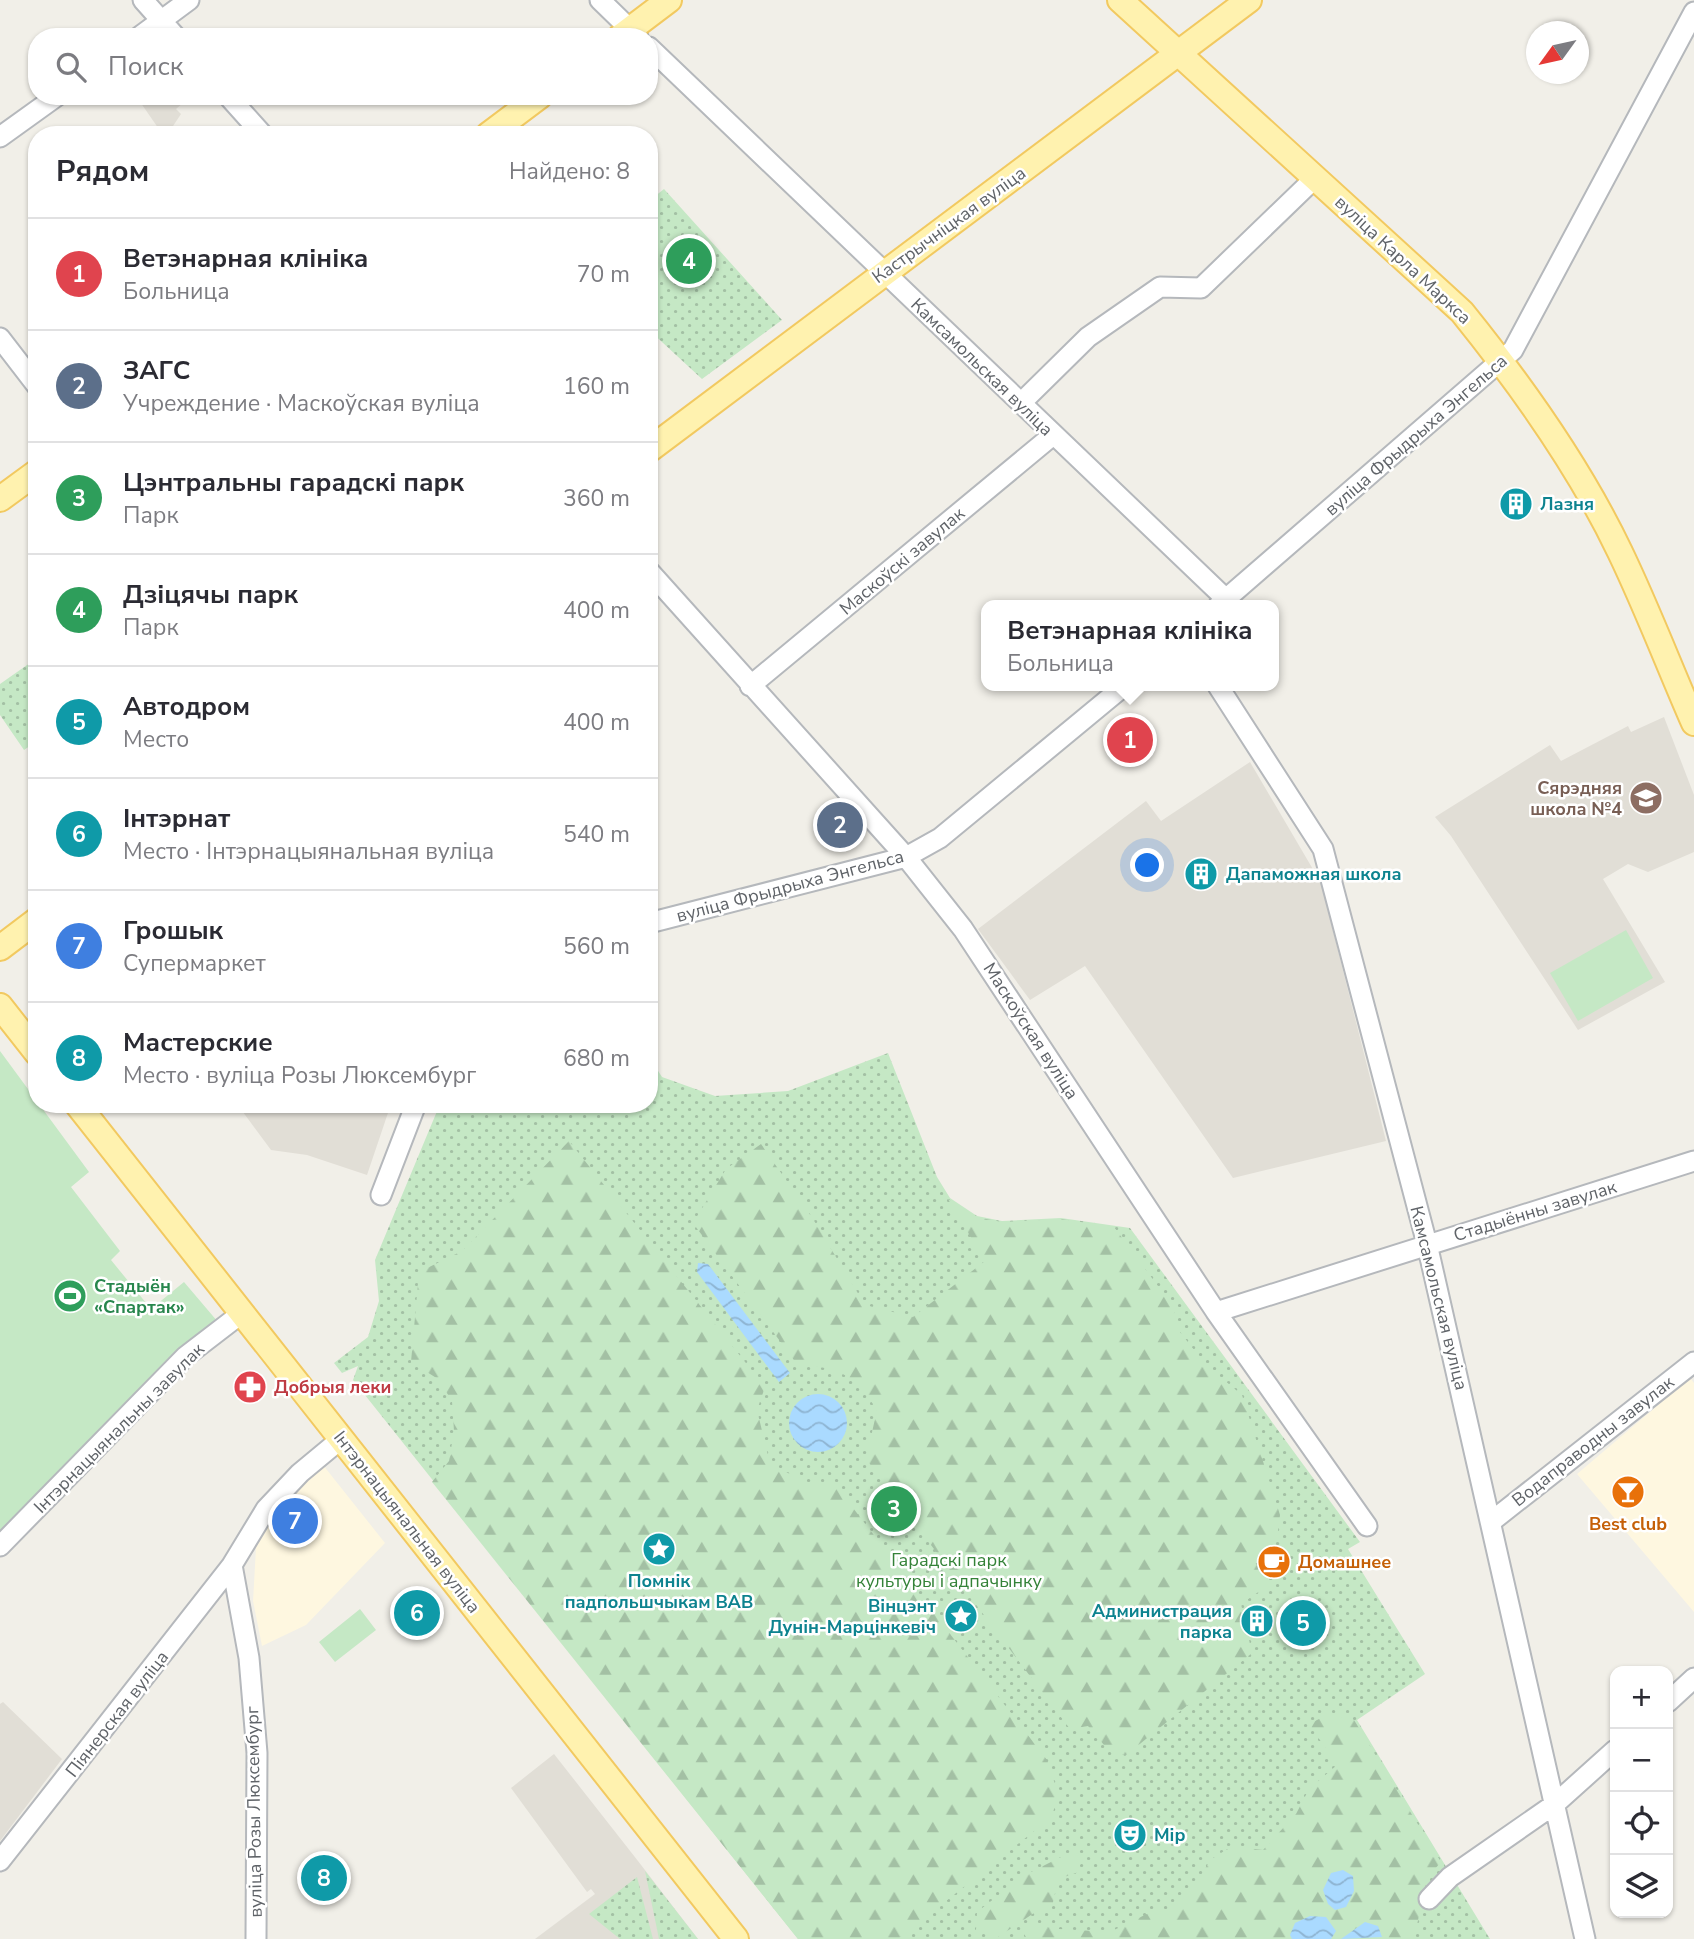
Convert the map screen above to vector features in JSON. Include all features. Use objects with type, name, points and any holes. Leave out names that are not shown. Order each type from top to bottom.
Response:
[{"type":"main road","points":[[636,28],[669,0]]},
{"type":"main road","name":"вуліца Карла Маркса","points":[[1120,0],[1462,312],[1502,362],[1576,472],[1619,550],[1694,723]]},
{"type":"main road","name":"Кастрычніцкая вуліца","points":[[658,443],[1249,0]]},
{"type":"main road","points":[[500,126],[528,105]]},
{"type":"main road","points":[[0,499],[28,479]]},
{"type":"main road","points":[[0,948],[28,927]]},
{"type":"main road","points":[[0,1006],[28,1042]]},
{"type":"main road","name":"Інтэрнацыянальная вуліца","points":[[84,1113],[736,1939]]},
{"type":"street","points":[[143,0],[168,28]]},
{"type":"street","points":[[151,28],[189,0]]},
{"type":"street","points":[[600,0],[624,28]]},
{"type":"street","name":"вуліца Фрыдрыха Энгельса","points":[[1224,600],[1513,350],[1551,284],[1694,12]]},
{"type":"street","name":"Камсамольская вуліца","points":[[658,56],[1021,403],[1220,600]]},
{"type":"street","points":[[0,137],[44,105]]},
{"type":"street","points":[[236,105],[254,126]]},
{"type":"street","points":[[1021,403],[1088,337],[1160,287],[1201,288],[1315,178]]},
{"type":"street","points":[[0,338],[28,374]]},
{"type":"street","name":"Маскоўскі завулак","points":[[750,686],[1053,435]]},
{"type":"street","name":"Маскоўская вуліца","points":[[658,581],[906,857],[963,929],[1216,1312],[1367,1526]]},
{"type":"street","name":"вуліца Фрыдрыха Энгельса","points":[[658,921],[906,857],[940,838],[1118,691]]},
{"type":"street","name":"Камсамольская вуліца","points":[[1221,691],[1323,849],[1427,1244],[1586,1939]]},
{"type":"street","points":[[381,1195],[413,1113]]},
{"type":"street","name":"Стадыённы завулак","points":[[1216,1312],[1694,1161]]},
{"type":"street","name":"Інтэрнацыянальны завулак","points":[[0,1546],[186,1356],[242,1314]]},
{"type":"street","name":"Водаправодны завулак","points":[[1492,1521],[1694,1362]]},
{"type":"street","name":"Піянерская вуліца","points":[[0,1861],[232,1565],[266,1509],[300,1473],[341,1439]]},
{"type":"street","name":"вуліца Розы Люксембург","points":[[232,1565],[249,1658],[257,1753],[256,1939]]},
{"type":"street","points":[[211,1592],[239,1602]]},
{"type":"street","points":[[1673,1697],[1694,1678]]},
{"type":"street","points":[[1429,1899],[1450,1877],[1555,1804],[1610,1754]]},
{"type":"shaded area","points":[[142,105],[181,105],[176,109],[181,114],[173,126],[157,126]]},
{"type":"shaded area","points":[[1664,717],[1694,795],[1694,852],[1648,872],[1628,864],[1603,879],[1665,982],[1578,1030],[1451,836],[1435,817],[1550,745],[1561,761],[1628,726],[1631,732]]},
{"type":"shaded area","points":[[1250,762],[1321,883],[1386,1141],[1233,1178],[1085,966],[1030,1000],[978,929],[1146,801],[1161,821]]},
{"type":"shaded area","points":[[244,1113],[388,1113],[367,1175],[307,1155],[271,1150]]},
{"type":"shaded area","name":"Best club","points":[[1690,1378],[1694,1383],[1694,1612],[1577,1474]]},
{"type":"shaded area","points":[[323,1465],[385,1543],[306,1625],[262,1646],[253,1601],[256,1548],[270,1512]]},
{"type":"shaded area","points":[[3,1702],[62,1759],[0,1841],[0,1704]]},
{"type":"shaded area","points":[[554,1754],[698,1939],[535,1939],[595,1894],[591,1889],[587,1892],[511,1788]]},
{"type":"green space","points":[[664,189],[782,320],[702,379],[658,338],[658,194]]},
{"type":"green space","points":[[28,664],[28,747],[24,750],[0,715],[0,684]]},
{"type":"green space","points":[[1626,930],[1653,978],[1578,1021],[1550,973]]},
{"type":"green space","name":"Стадыён «Спартак»","points":[[0,1051],[28,1089],[28,1113],[46,1113],[89,1172],[71,1187],[120,1251],[111,1260],[151,1309],[184,1282],[218,1322],[0,1538]]},
{"type":"green space","name":"Гарадскі парк культуры і адпачынку","points":[[888,1053],[937,1177],[950,1198],[977,1216],[1002,1221],[1061,1218],[1130,1228],[1360,1542],[1348,1549],[1425,1674],[1357,1720],[1490,1939],[798,1939],[353,1380],[358,1366],[342,1373],[334,1363],[368,1337],[379,1301],[375,1260],[436,1113],[658,1113],[658,1071],[662,1077],[715,1096],[788,1091]]},
{"type":"green space","points":[[569,1141],[765,1387],[757,1410],[770,1464],[810,1484],[833,1482],[1047,1760],[1058,1793],[1052,1817],[898,1939],[798,1939],[432,1482],[449,1461],[454,1431],[452,1401],[438,1379],[411,1362],[419,1272],[462,1251]]},
{"type":"green space","points":[[761,1144],[813,1219],[865,1305],[913,1317],[985,1261],[948,1199],[976,1217],[1002,1222],[1061,1219],[1114,1227],[1175,1309],[1172,1322],[1206,1365],[1242,1395],[1280,1515],[1277,1539],[1252,1558],[1270,1584],[1241,1604],[1252,1653],[1125,1756],[1104,1745],[1088,1726],[1070,1729],[866,1459],[877,1410],[862,1389],[836,1371],[799,1367],[693,1223],[726,1169]]},
{"type":"green space","points":[[360,1609],[376,1630],[335,1662],[319,1642]]},
{"type":"green space","points":[[1329,1714],[1354,1720],[1441,1862],[1427,1878],[1414,1939],[1027,1939],[1023,1932],[1035,1924],[1059,1929],[1110,1932],[1155,1910],[1168,1909],[1189,1896],[1210,1860],[1232,1846],[1263,1850],[1296,1814],[1309,1789],[1337,1765],[1309,1724]]},
{"type":"green space","points":[[1073,1851],[1082,1861],[1076,1873],[1058,1879],[1052,1907],[1037,1911],[995,1939],[976,1930],[977,1912],[1023,1876]]},
{"type":"green space","points":[[645,1871],[698,1939],[659,1939]]},
{"type":"green space","points":[[637,1877],[653,1939],[620,1939],[589,1914]]},
{"type":"water","points":[[698,1263],[708,1264],[790,1373],[779,1382],[697,1272]]},
{"type":"water","points":[[818,1394],[834,1399],[842,1407],[847,1423],[842,1439],[834,1447],[818,1452],[802,1447],[794,1439],[789,1423],[794,1407],[802,1399]]},
{"type":"water","points":[[1343,1870],[1353,1876],[1354,1891],[1346,1907],[1335,1910],[1328,1904],[1323,1890],[1331,1873]]},
{"type":"water","points":[[1310,1916],[1326,1917],[1336,1931],[1331,1939],[1292,1939],[1290,1935],[1295,1923]]},
{"type":"water","points":[[1365,1922],[1378,1926],[1382,1937],[1341,1939]]},
{"type":"place","name":"Дзіцячы парк","points":[[689,261]]},
{"type":"place","name":"Лазня","points":[[1516,504]]},
{"type":"place","name":"Ветэнарная клініка","points":[[1130,740]]},
{"type":"place","name":"Сярэдняя школа №4","points":[[1646,798]]},
{"type":"place","name":"ЗАГС","points":[[840,825]]},
{"type":"place","name":"Дапаможная школа","points":[[1201,874]]},
{"type":"place","name":"Стадыён «Спартак»","points":[[70,1296]]},
{"type":"place","name":"Добрыя леки","points":[[250,1387]]},
{"type":"place","name":"Best club","points":[[1628,1492]]},
{"type":"place","name":"Цэнтральны гарадскі парк","points":[[894,1509]]},
{"type":"place","name":"Грошык","points":[[295,1521]]},
{"type":"place","name":"Помнік падпольшчыкам ВАВ","points":[[659,1549]]},
{"type":"place","name":"Домашнее","points":[[1274,1562]]},
{"type":"place","name":"Інтэрнат","points":[[417,1613]]},
{"type":"place","name":"Вінцэнт Дунін-Марцінкевіч","points":[[961,1616]]},
{"type":"place","name":"Администрация парка","points":[[1257,1621]]},
{"type":"place","name":"Автодром","points":[[1303,1623]]},
{"type":"place","name":"Мір","points":[[1130,1835]]},
{"type":"place","name":"Мастерские","points":[[324,1878]]}]
